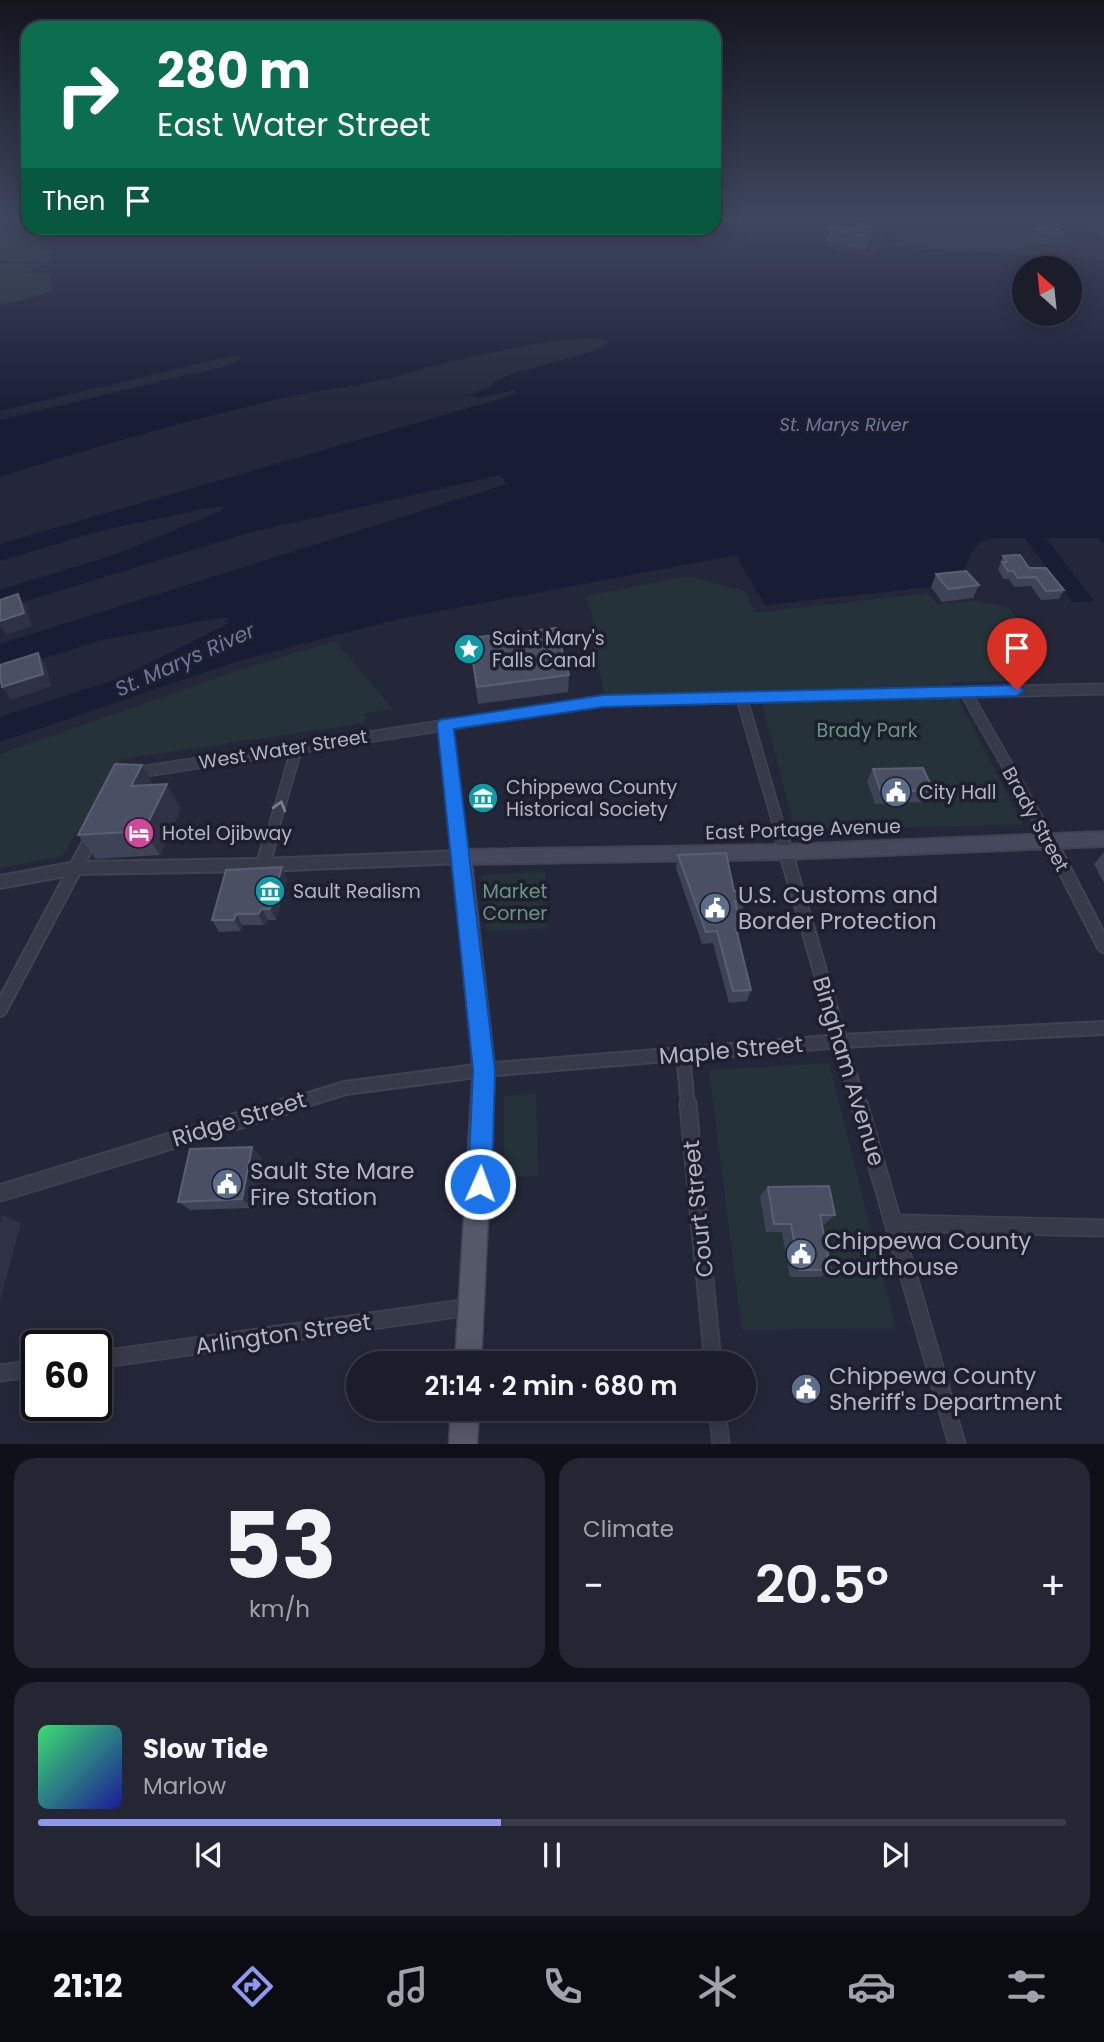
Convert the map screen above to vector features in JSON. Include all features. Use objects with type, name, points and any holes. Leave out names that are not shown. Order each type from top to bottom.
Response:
[{"type":"main road","name":"East Portage Avenue","points":[[461,857],[785,852],[1104,839]]},
{"type":"main road","points":[[461,857],[484,1070],[469,1351]]},
{"type":"main road","points":[[463,1444],[464,1421]]},
{"type":"street","name":"West Water Street","points":[[123,779],[139,771],[603,701],[1104,689]]},
{"type":"street","name":"Brady Street","points":[[966,692],[1104,946]]},
{"type":"street","name":"Bingham Avenue","points":[[741,699],[957,1444]]},
{"type":"street","points":[[0,882],[76,868],[263,865],[461,857],[445,724]]},
{"type":"street","points":[[263,865],[297,747]]},
{"type":"street","points":[[0,1010],[100,823]]},
{"type":"street","name":"Maple Street","points":[[484,1070],[841,1041],[1104,1028]]},
{"type":"street","name":"Court Street","points":[[683,1054],[712,1351]]},
{"type":"street","name":"Ridge Street","points":[[0,1193],[320,1094],[355,1086],[484,1070]]},
{"type":"street","points":[[894,1223],[1104,1228]]},
{"type":"street","name":"Arlington Street","points":[[112,1358],[471,1307]]},
{"type":"street","points":[[0,1373],[21,1370]]},
{"type":"street","points":[[718,1421],[721,1444]]},
{"type":"green space","points":[[0,285],[51,285],[47,293],[0,306]]},
{"type":"green space","name":"Brady Park","points":[[688,576],[744,591],[756,613],[929,593],[937,604],[973,601],[996,604],[1011,610],[1032,639],[1027,681],[950,682],[1023,825],[795,829],[759,693],[606,701],[592,637],[599,636],[585,596]]},
{"type":"green space","points":[[335,641],[393,709],[365,713],[365,723],[122,759],[62,856],[0,868],[0,754],[242,669]]},
{"type":"green space","name":"Market Corner","points":[[545,872],[547,929],[486,931],[481,875]]},
{"type":"green space","points":[[829,1063],[896,1329],[742,1330],[709,1070]]},
{"type":"green space","points":[[536,1094],[538,1176],[504,1177],[504,1096]]},
{"type":"water","name":"St. Marys River","points":[[51,285],[1012,285],[1012,326],[1082,326],[1082,285],[1104,285],[1104,545],[1098,538],[1046,538],[1094,601],[1072,602],[1025,538],[996,538],[981,542],[971,554],[959,581],[931,587],[765,605],[736,555],[398,619],[238,661],[0,742],[0,717],[117,679],[227,624],[229,619],[223,617],[97,641],[0,673],[0,644],[507,484],[500,475],[248,533],[0,609],[0,590],[117,554],[221,511],[224,507],[218,506],[103,530],[0,561],[0,544],[517,394],[514,390],[478,398],[469,395],[491,387],[494,382],[511,374],[590,352],[604,346],[608,341],[594,338],[541,343],[474,356],[373,382],[287,397],[143,434],[0,477],[0,306],[47,293],[52,289]]},
{"type":"pier","points":[[231,356],[241,358],[233,364],[0,420],[0,411]]},
{"type":"building","points":[[1020,555],[1029,568],[1046,568],[1064,590],[1046,591],[1036,577],[1018,578],[1013,571],[1008,571],[1002,562],[1007,562],[1003,556]]},
{"type":"building","points":[[966,571],[979,585],[948,589],[936,574]]},
{"type":"building","points":[[18,594],[24,613],[0,621],[0,600]]},
{"type":"building","points":[[556,628],[569,675],[477,687],[469,638]]},
{"type":"building","points":[[38,653],[43,674],[2,687],[0,665]]},
{"type":"building","points":[[115,764],[142,765],[131,786],[167,784],[144,831],[78,835]]},
{"type":"building","points":[[923,768],[933,790],[881,792],[873,769]]},
{"type":"building","points":[[726,853],[734,891],[743,891],[745,901],[735,901],[741,929],[736,929],[751,990],[733,991],[717,931],[706,932],[678,855]]},
{"type":"building","points":[[282,867],[270,909],[262,909],[258,914],[236,914],[234,920],[212,920],[226,870]]},
{"type":"building","points":[[252,1147],[242,1199],[178,1202],[190,1149]]},
{"type":"building","name":"Chippewa County Courthouse","points":[[829,1186],[835,1215],[820,1215],[831,1270],[799,1270],[791,1224],[774,1224],[768,1187]]},
{"type":"place","name":"Saint Mary's Falls Canal","points":[[469,649]]},
{"type":"place","name":"City Hall","points":[[896,792]]},
{"type":"place","name":"Chippewa County Historical Society","points":[[483,798]]},
{"type":"place","name":"Hotel Ojibway","points":[[139,833]]},
{"type":"place","name":"Sault Realism","points":[[270,891]]},
{"type":"place","name":"U.S. Customs and Border Protection","points":[[715,908]]},
{"type":"place","name":"Sault Ste Mare Fire Station","points":[[227,1184]]},
{"type":"place","name":"Chippewa County Courthouse","points":[[801,1254]]},
{"type":"place","name":"Chippewa County Sheriff's Department","points":[[806,1389]]},
{"type":"route","points":[[480,1184],[484,1070],[445,724],[603,701],[1017,690]]}]
